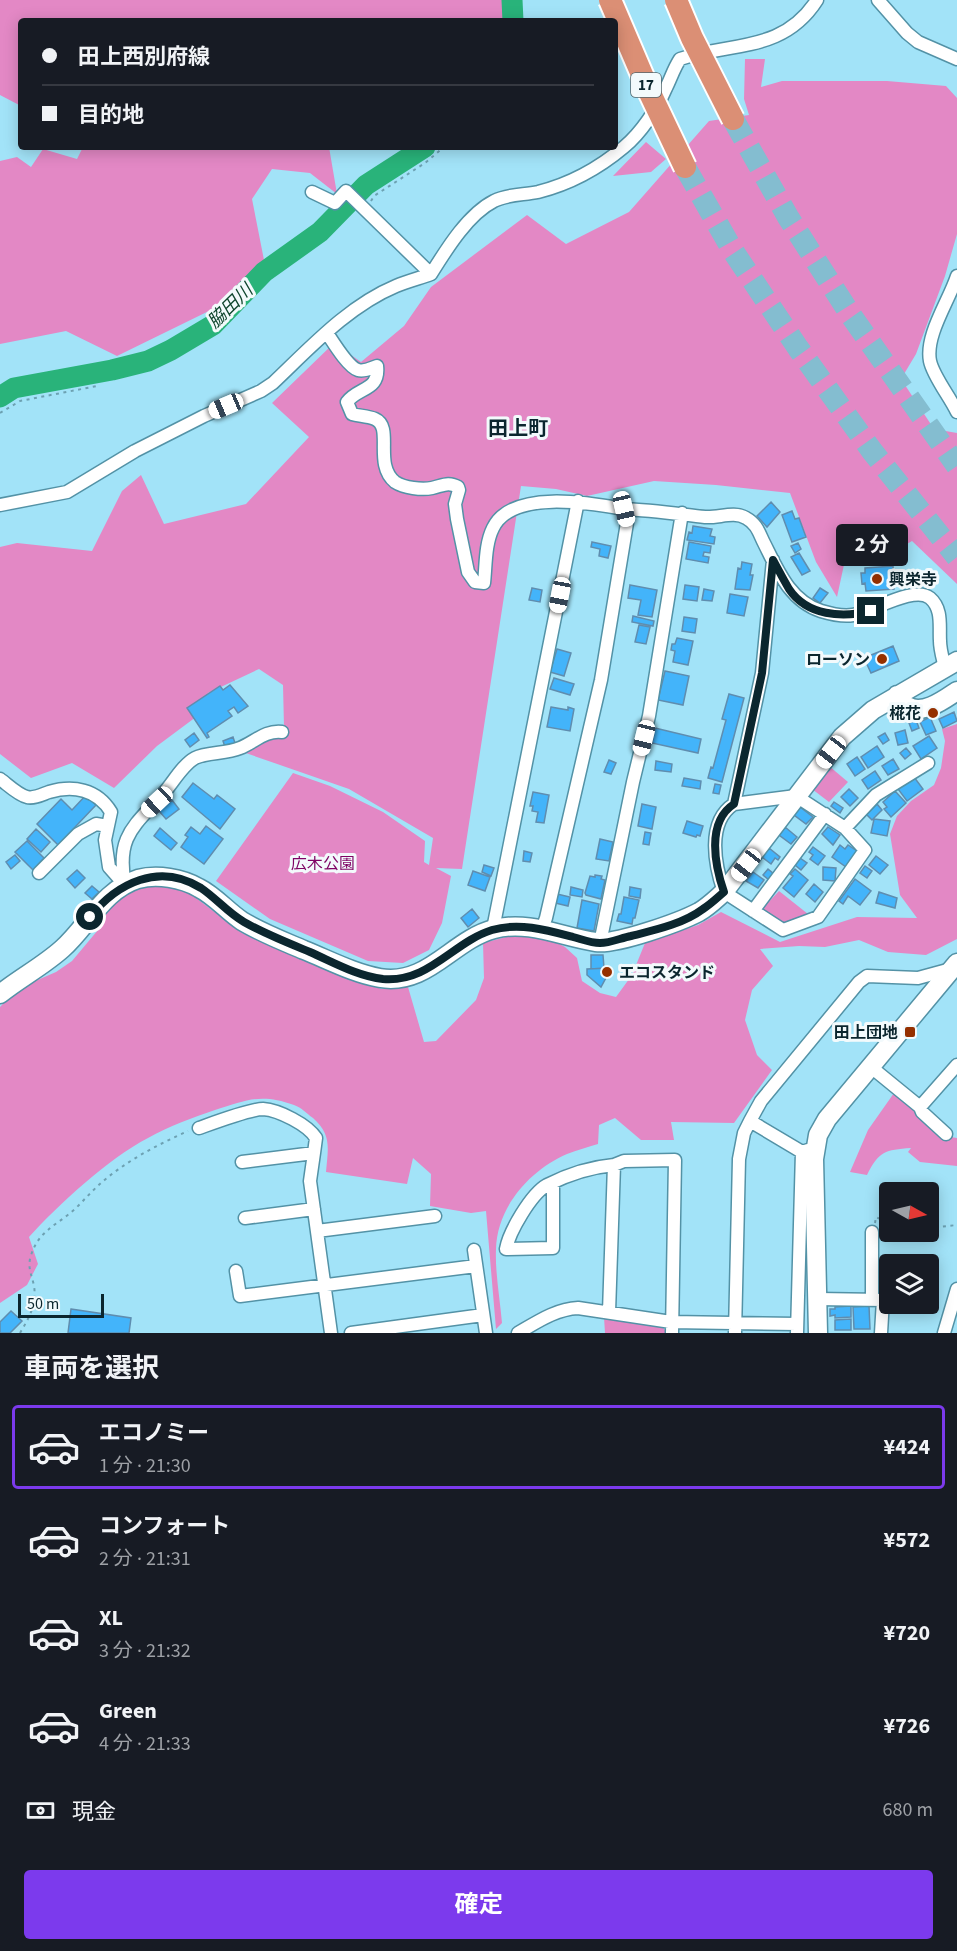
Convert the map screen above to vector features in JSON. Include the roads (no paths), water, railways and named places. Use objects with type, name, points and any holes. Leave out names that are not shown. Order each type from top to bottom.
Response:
[{"type":"highway","name":"17","points":[[610,0],[618,18]]},
{"type":"highway","points":[[676,0],[692,38],[733,118]]},
{"type":"highway","name":"17","points":[[618,19],[649,92],[685,167]]},
{"type":"street","points":[[0,505],[67,492],[145,446],[204,416],[261,391],[363,304],[387,291],[431,274],[445,251],[470,222],[493,201],[538,192],[587,173],[626,146],[642,128],[665,90],[672,71],[680,59],[762,43],[779,35],[795,23],[811,10],[817,0]]},
{"type":"street","points":[[878,0],[918,42],[957,58]]},
{"type":"street","points":[[312,192],[335,203],[346,191],[431,274]]},
{"type":"street","points":[[957,276],[936,324],[930,361],[957,412]]},
{"type":"street","points":[[0,994],[64,947],[101,902],[125,885],[139,879],[156,877],[179,879],[200,888],[242,921],[266,933],[357,973],[382,979],[402,979],[422,973],[473,938],[494,929],[516,926],[542,929],[600,943],[680,921],[702,910],[724,892],[842,737],[873,710],[951,664],[939,642],[940,617],[930,598],[920,593],[910,594],[871,611],[850,616],[830,613],[803,603],[790,591],[757,526],[744,517],[730,515],[708,518],[682,513],[624,509],[578,501],[531,504],[515,508],[494,525],[489,539],[484,583],[475,582],[468,572],[457,519],[455,504],[458,487],[447,483],[427,489],[405,486],[396,482],[389,474],[383,458],[384,429],[376,419],[352,414],[347,402],[351,396],[372,385],[378,374],[377,366],[367,370],[358,370],[351,366],[327,333]]},
{"type":"street","points":[[494,929],[578,501]]},
{"type":"street","points":[[542,929],[601,680],[627,523],[624,509]]},
{"type":"street","points":[[600,943],[633,782],[650,716],[682,513]]},
{"type":"street","points":[[734,804],[762,673],[773,560]]},
{"type":"street","points":[[897,696],[908,706],[923,708],[946,699],[957,691]]},
{"type":"street","points":[[125,885],[121,864],[125,844],[135,823],[157,802],[192,759],[201,755],[233,751],[272,731],[282,732]]},
{"type":"street","points":[[844,828],[876,795],[928,763]]},
{"type":"street","points":[[0,778],[26,797],[69,788],[92,794],[106,804],[111,812],[105,840],[110,867],[125,885]]},
{"type":"street","points":[[796,796],[844,828],[865,850],[818,917],[783,930],[724,892],[716,860],[718,827],[722,816],[734,804],[796,796]]},
{"type":"street","points":[[753,911],[825,814]]},
{"type":"street","points":[[39,873],[78,834],[96,824],[108,826]]},
{"type":"street","points":[[518,1333],[534,1328],[566,1309],[578,1308],[609,1312],[671,1327],[797,1329],[808,1150],[827,1119],[955,966]]},
{"type":"street","points":[[735,1328],[739,1159],[744,1133],[761,1101],[859,982],[867,976],[918,978],[955,966]]},
{"type":"street","points":[[920,1107],[957,1065]]},
{"type":"street","points":[[871,1067],[920,1107],[922,1112],[946,1134]]},
{"type":"street","points":[[199,1128],[216,1121],[263,1109],[288,1117],[312,1131],[316,1138],[310,1181],[331,1333]]},
{"type":"street","points":[[750,1121],[808,1150]]},
{"type":"street","points":[[808,1150],[818,1333]]},
{"type":"street","points":[[242,1162],[314,1153]]},
{"type":"street","points":[[553,1184],[553,1248],[506,1249],[515,1225],[536,1195],[547,1185],[598,1166],[614,1165],[624,1161],[675,1160],[671,1327]]},
{"type":"street","points":[[609,1312],[614,1165]]},
{"type":"street","points":[[245,1218],[314,1209]]},
{"type":"street","points":[[317,1231],[435,1215]]},
{"type":"street","points":[[872,1232],[872,1300]]},
{"type":"street","points":[[474,1250],[486,1333]]},
{"type":"street","points":[[236,1271],[240,1296],[476,1266]]},
{"type":"street","points":[[944,1333],[957,1289]]},
{"type":"street","points":[[817,1299],[883,1300],[881,1333]]},
{"type":"street","points":[[351,1333],[483,1315]]},
{"type":"waterway","name":"脇田川","points":[[512,0],[513,18]]},
{"type":"waterway","name":"脇田川","points":[[0,397],[14,388],[112,370],[148,361],[171,350],[213,325],[264,272],[320,232],[366,185],[420,150]]},
{"type":"tunnel","points":[[733,119],[788,217],[850,314],[957,466]]},
{"type":"tunnel","points":[[685,167],[733,251],[798,348],[872,451],[957,557]]},
{"type":"place","name":"興栄寺","points":[[877,579]]},
{"type":"place","name":"ローソン","points":[[882,659]]},
{"type":"place","name":"椛花","points":[[933,713]]},
{"type":"place","name":"エコスタンド","points":[[607,972]]},
{"type":"place","name":"田上団地","points":[[910,1032]]},
{"type":"district","name":"田上町","points":[[518,428]]},
{"type":"park label","name":"広木公園","points":[[323,863]]}]
